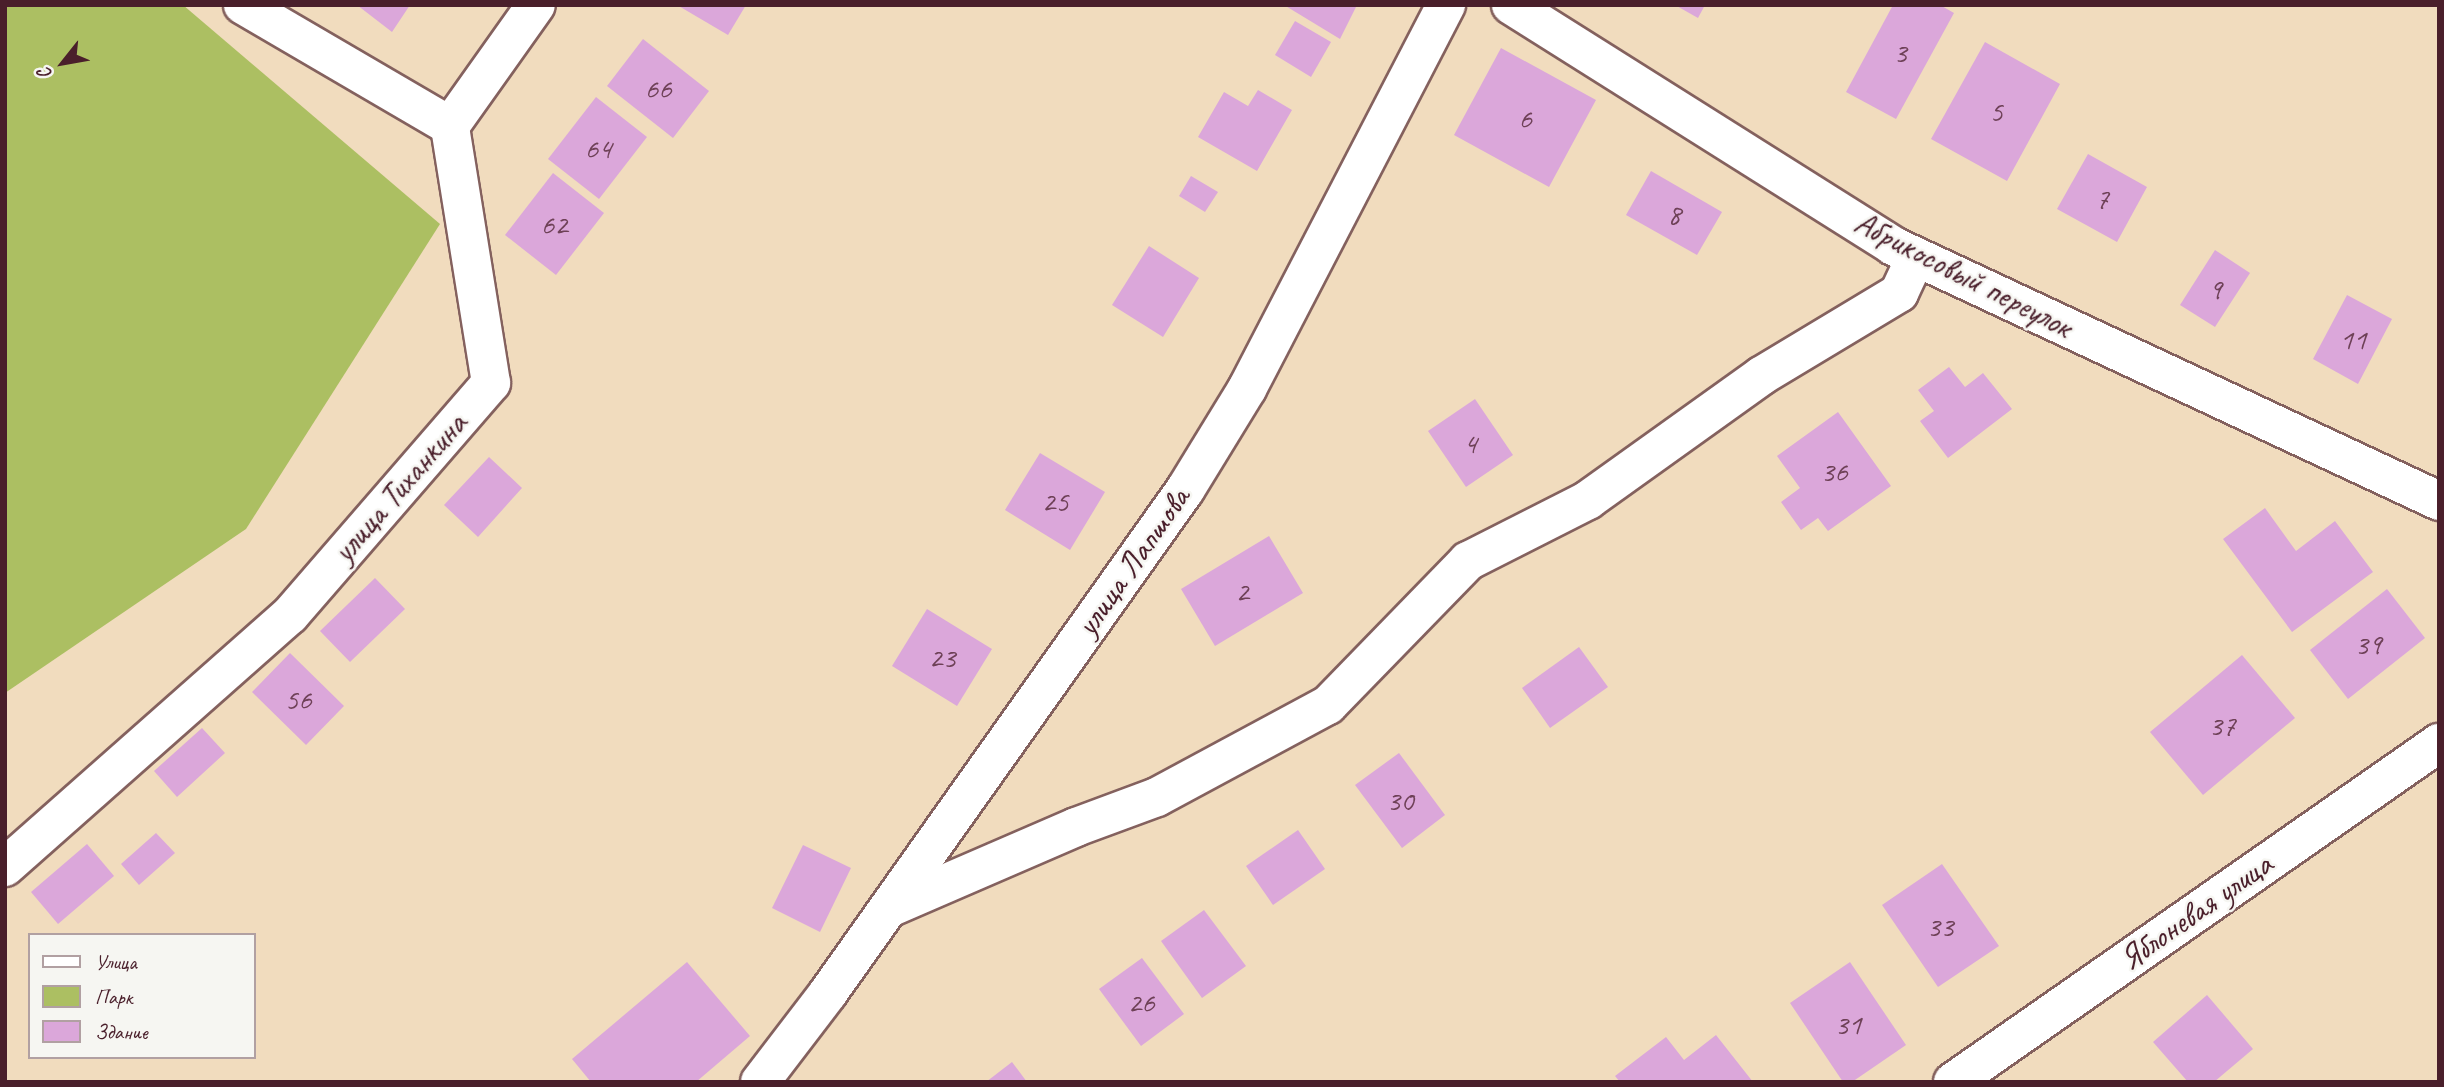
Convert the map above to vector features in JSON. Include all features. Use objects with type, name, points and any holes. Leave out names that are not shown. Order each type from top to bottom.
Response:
[{"type":"street","points":[[243,5],[450,126],[536,5]]},
{"type":"street","name":"улица Лапшова","points":[[760,1082],[889,908],[1185,490],[1247,389],[1446,5]]},
{"type":"street","name":"Абрикосовый переулок","points":[[1511,5],[1916,257],[2439,501]]},
{"type":"street","name":"улица Тиханкина","points":[[5,867],[290,615],[491,383],[450,126]]},
{"type":"street","points":[[889,908],[1076,827],[1157,797],[1328,705],[1468,561],[1588,500],[1761,376],[1899,293],[1916,257]]},
{"type":"street","name":"Яблоневая улица","points":[[1953,1082],[2439,743]]},
{"type":"green space","points":[[5,5],[183,5],[440,224],[246,529],[5,693]]},
{"type":"building","points":[[357,5],[410,5],[392,32]]},
{"type":"building","points":[[677,5],[746,5],[728,35]]},
{"type":"building","points":[[1284,5],[1357,5],[1340,39]]},
{"type":"building","points":[[1675,5],[1705,5],[1698,18]]},
{"type":"building","points":[[1893,5],[1940,5],[1954,13],[1896,119],[1846,92]]},
{"type":"building","points":[[1295,21],[1331,42],[1311,77],[1275,55]]},
{"type":"building","points":[[643,39],[709,91],[673,138],[607,86]]},
{"type":"building","points":[[1985,42],[2060,84],[2007,181],[1931,139]]},
{"type":"building","points":[[1501,48],[1596,100],[1549,187],[1454,135]]},
{"type":"building","points":[[1258,90],[1292,110],[1257,171],[1198,137],[1224,92],[1248,106]]},
{"type":"building","points":[[596,97],[647,137],[599,199],[548,159]]},
{"type":"building","points":[[2088,154],[2147,187],[2117,242],[2057,209]]},
{"type":"building","points":[[1651,171],[1722,212],[1697,255],[1626,215]]},
{"type":"building","points":[[553,173],[604,213],[556,275],[505,235]]},
{"type":"building","points":[[1191,176],[1218,192],[1205,212],[1179,196]]},
{"type":"building","points":[[1149,246],[1199,278],[1163,337],[1112,305]]},
{"type":"building","points":[[2215,250],[2250,273],[2215,327],[2180,305]]},
{"type":"building","points":[[2347,295],[2392,319],[2358,384],[2313,359]]},
{"type":"building","points":[[1949,367],[1965,387],[1983,373],[2012,409],[1948,458],[1920,421],[1934,411],[1918,390]]},
{"type":"building","points":[[1475,399],[1513,455],[1466,487],[1428,431]]},
{"type":"building","points":[[1838,412],[1891,486],[1828,531],[1818,518],[1801,530],[1781,502],[1800,488],[1777,456]]},
{"type":"building","points":[[1040,453],[1105,492],[1070,550],[1005,510]]},
{"type":"building","points":[[489,457],[522,488],[478,537],[444,505]]},
{"type":"building","points":[[2265,508],[2296,551],[2335,521],[2373,572],[2292,632],[2223,539]]},
{"type":"building","points":[[1269,536],[1303,593],[1215,646],[1181,589]]},
{"type":"building","points":[[375,578],[405,609],[350,662],[320,631]]},
{"type":"building","points":[[2387,589],[2425,638],[2348,699],[2310,650]]},
{"type":"building","points":[[927,609],[992,649],[957,706],[892,666]]},
{"type":"building","points":[[1579,647],[1608,687],[1550,728],[1522,688]]},
{"type":"building","points":[[290,653],[344,706],[306,745],[252,692]]},
{"type":"building","points":[[2242,655],[2295,718],[2203,795],[2150,732]]},
{"type":"building","points":[[202,728],[225,753],[177,797],[154,771]]},
{"type":"building","points":[[1399,753],[1445,815],[1402,848],[1355,785]]},
{"type":"building","points":[[1298,830],[1325,869],[1273,905],[1246,866]]},
{"type":"building","points":[[156,833],[175,853],[139,885],[121,864]]},
{"type":"building","points":[[87,844],[114,876],[58,924],[31,892]]},
{"type":"building","points":[[803,845],[851,868],[820,932],[772,908]]},
{"type":"building","points":[[1942,864],[1999,946],[1938,987],[1882,905]]},
{"type":"building","points":[[1204,910],[1246,966],[1202,998],[1161,941]]},
{"type":"building","points":[[1142,958],[1184,1014],[1141,1046],[1099,989]]},
{"type":"building","points":[[687,962],[750,1036],[696,1082],[591,1082],[572,1059]]},
{"type":"building","points":[[1850,962],[1906,1045],[1852,1082],[1843,1082],[1790,1003]]},
{"type":"building","points":[[2207,995],[2253,1049],[2214,1082],[2188,1082],[2153,1042]]},
{"type":"building","points":[[1716,1035],[1753,1082],[1620,1082],[1615,1076],[1666,1037],[1684,1060]]},
{"type":"building","points":[[1012,1062],[1027,1082],[986,1082]]}]
